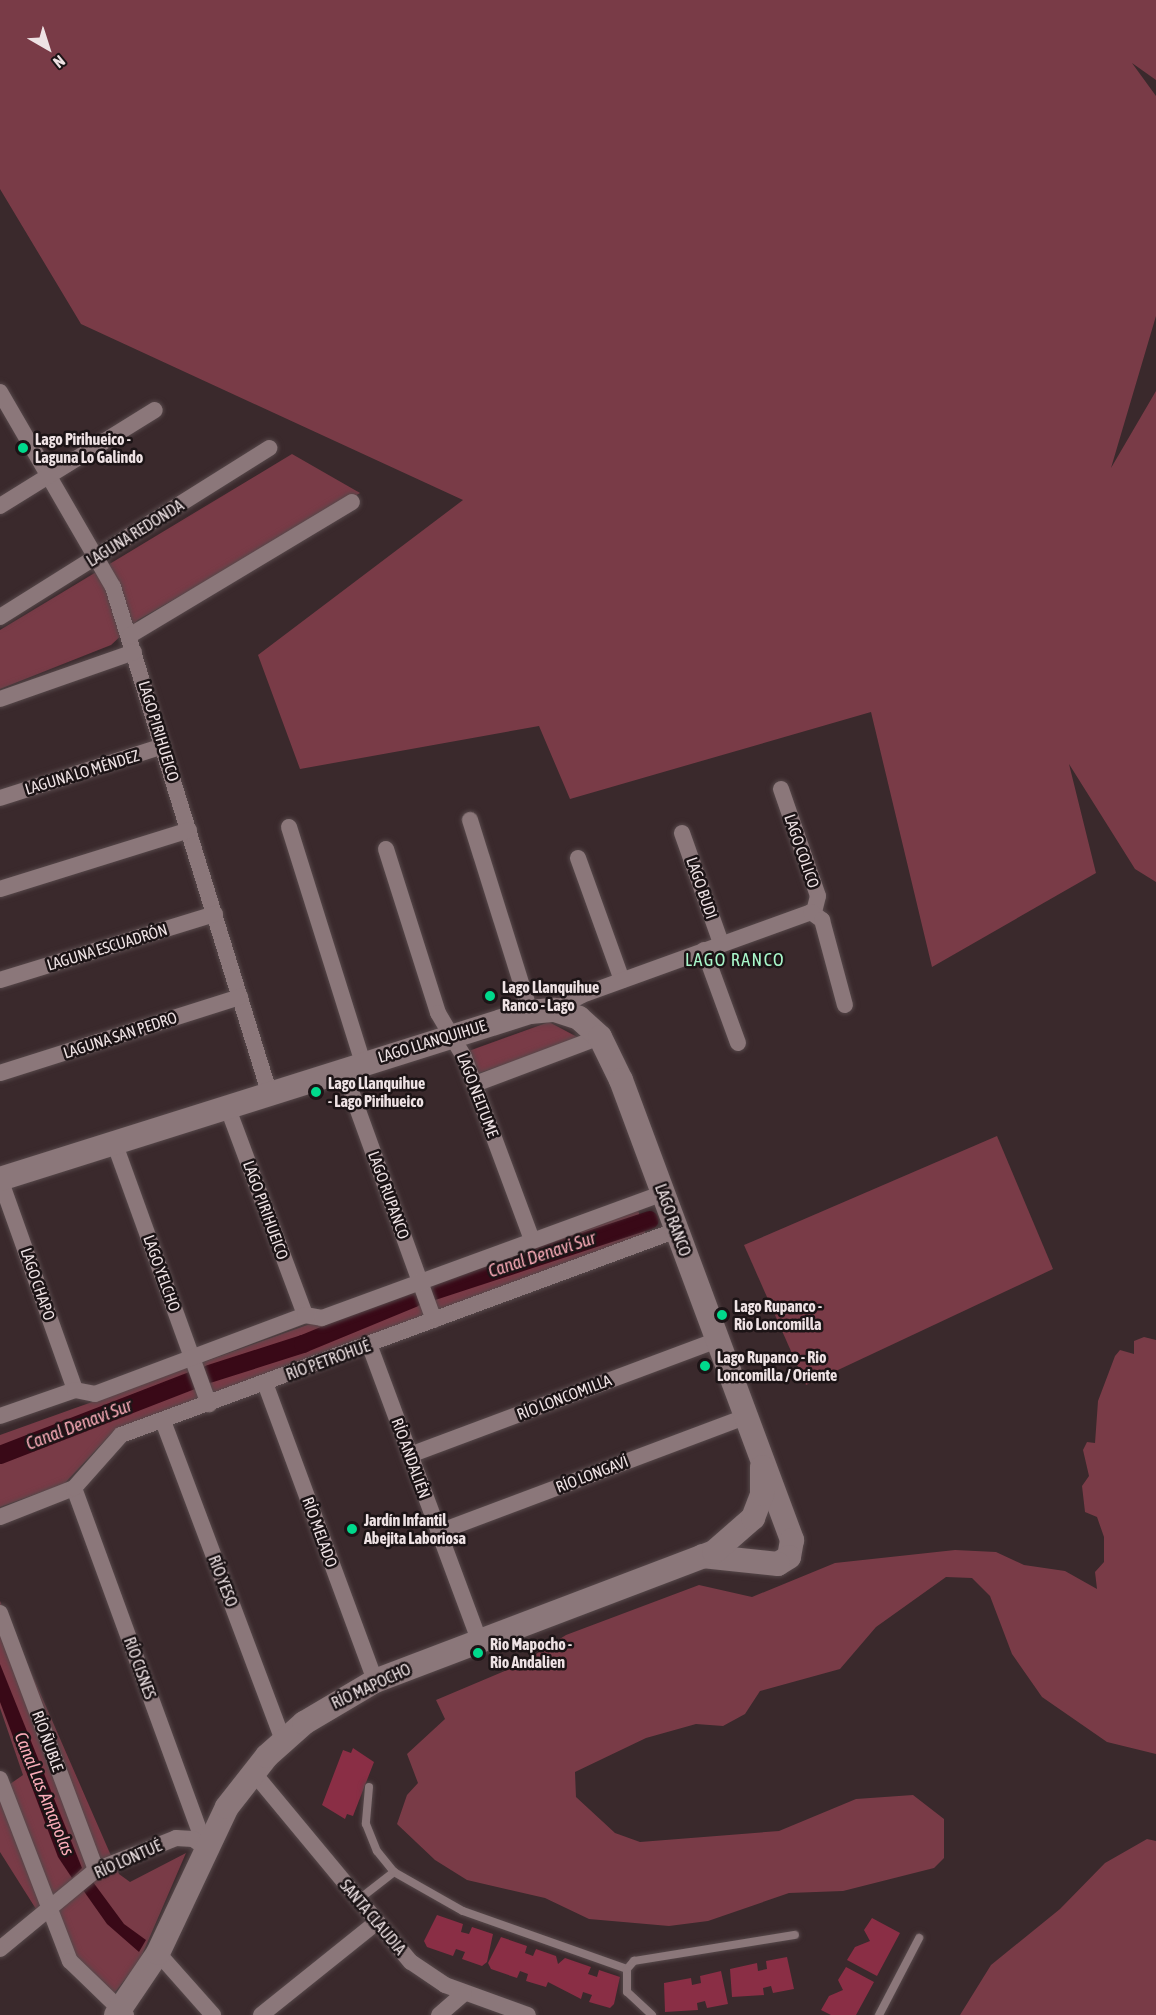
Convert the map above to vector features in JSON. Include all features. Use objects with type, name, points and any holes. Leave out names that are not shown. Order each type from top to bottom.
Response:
[{"type":"street","name":"LAGO PIRIHUEICO","points":[[2,400],[100,556],[132,644],[269,1092]]},
{"type":"street","points":[[0,506],[155,410]]},
{"type":"street","name":"LAGUNA REDONDA","points":[[0,617],[269,448]]},
{"type":"street","points":[[0,699],[132,644],[352,501]]},
{"type":"street","name":"LAGUNA LO MÉNDEZ","points":[[0,798],[163,746]]},
{"type":"street","name":"LAGO COLICO","points":[[781,789],[818,896],[814,912]]},
{"type":"street","points":[[470,820],[530,1012]]},
{"type":"street","name":"LAGO RUPANCO","points":[[289,827],[353,1066],[434,1320]]},
{"type":"street","points":[[0,890],[189,830]]},
{"type":"street","name":"LAGO BUDI","points":[[682,833],[721,943]]},
{"type":"street","name":"LAGO NELTUME","points":[[386,849],[438,1013],[452,1035],[475,1084],[532,1240]]},
{"type":"street","points":[[578,858],[622,980]]},
{"type":"street","points":[[814,912],[834,954],[831,966],[845,1005]]},
{"type":"street","name":"LAGO LLANQUIHUE","points":[[0,1179],[452,1035],[530,1012],[555,1010],[622,980],[721,943],[814,912]]},
{"type":"street","name":"LAGUNA ESCUADRÓN","points":[[0,980],[215,914]]},
{"type":"street","points":[[704,950],[738,1043]]},
{"type":"street","name":"LAGUNA SAN PEDRO","points":[[0,1073],[240,997]]},
{"type":"street","name":"LAGO RANCO","points":[[555,1010],[579,1018],[600,1037],[663,1193],[760,1456]]},
{"type":"street","points":[[475,1084],[600,1037]]},
{"type":"street","name":"LAGO PIRIHUEICO","points":[[228,1106],[305,1315]]},
{"type":"street","name":"LAGO YELCHO","points":[[114,1142],[209,1404]]},
{"type":"street","name":"LAGO CHAPO","points":[[0,1179],[75,1390]]},
{"type":"street","points":[[0,1416],[75,1390],[95,1394],[305,1315],[322,1318],[663,1193]]},
{"type":"street","name":"RÍO PETROHUÉ","points":[[0,1517],[74,1488],[116,1438],[677,1230]]},
{"type":"street","name":"RÍO LONCOMILLA","points":[[410,1455],[717,1340]]},
{"type":"street","name":"RÍO ANDALIÉN","points":[[369,1344],[479,1640]]},
{"type":"street","name":"RÍO MELADO","points":[[265,1383],[375,1682]]},
{"type":"street","name":"RÍO LONGAVÍ","points":[[439,1532],[745,1417]]},
{"type":"street","name":"RÍO YESO","points":[[163,1421],[283,1741]]},
{"type":"street","name":"RÍO MAPOCHO","points":[[702,1557],[772,1566],[789,1557],[789,1530],[760,1456]]},
{"type":"street","name":"RÍO MAPOCHO","points":[[121,2013],[158,1953],[206,1848],[253,1772],[283,1741],[325,1708],[375,1682],[479,1640],[702,1557],[736,1538],[753,1518],[763,1482],[760,1456]]},
{"type":"street","name":"RÍO CISNES","points":[[74,1488],[206,1848]]},
{"type":"street","name":"RÍO ÑUBLE","points":[[0,1612],[96,1870]]},
{"type":"street","name":"SANTA CLAUDIA","points":[[253,1772],[376,1923],[411,1962],[464,1993],[528,2015]]},
{"type":"street","points":[[0,1779],[4,1806],[76,1970],[121,2013]]},
{"type":"street","name":"RÍO LONTUÉ","points":[[0,1949],[96,1870],[176,1838],[193,1839],[206,1848]]},
{"type":"street","points":[[261,2015],[376,1923]]},
{"type":"street","points":[[158,1953],[213,2015]]},
{"type":"street","points":[[439,2015],[464,1993]]},
{"type":"lane","points":[[369,1787],[366,1824],[376,1851],[394,1872],[462,1911],[627,1969]]},
{"type":"lane","points":[[357,1900],[394,1872]]},
{"type":"lane","points":[[652,2015],[627,1992],[627,1969],[634,1961],[795,1935]]},
{"type":"lane","points":[[879,2015],[919,1938]]},
{"type":"shaded area","points":[[0,0],[1156,0],[1156,80],[1132,63],[1156,96],[1156,316],[1111,468],[1156,391],[1156,882],[1135,869],[1069,764],[1096,873],[932,967],[871,712],[570,799],[539,726],[300,769],[258,655],[463,500],[81,324],[0,189]]},
{"type":"shaded area","points":[[292,454],[360,493],[138,620],[111,645],[0,689],[0,630]]},
{"type":"shaded area","points":[[549,1022],[581,1039],[476,1074],[466,1052]]},
{"type":"shaded area","points":[[997,1136],[1053,1269],[806,1385],[744,1245]]},
{"type":"shaded area","points":[[637,1207],[646,1235],[111,1434],[64,1484],[0,1507],[0,1435]]},
{"type":"shaded area","points":[[1144,1337],[1156,1340],[1156,1754],[1107,1742],[1042,1697],[1012,1654],[990,1596],[972,1578],[946,1577],[876,1627],[840,1669],[760,1691],[745,1714],[723,1726],[696,1724],[646,1738],[575,1772],[576,1797],[615,1833],[640,1842],[779,1831],[856,1799],[913,1795],[944,1819],[944,1858],[934,1868],[843,1891],[789,1893],[708,1921],[669,1926],[589,1919],[545,1898],[467,1880],[435,1860],[397,1824],[407,1795],[418,1783],[407,1754],[445,1719],[436,1700],[519,1665],[566,1635],[699,1585],[752,1597],[835,1563],[955,1550],[996,1552],[1024,1565],[1065,1571],[1097,1589],[1095,1572],[1104,1562],[1104,1537],[1097,1517],[1085,1512],[1082,1486],[1089,1476],[1083,1450],[1087,1442],[1095,1443],[1098,1401],[1115,1356],[1120,1350],[1134,1354],[1134,1341]]},
{"type":"shaded area","points":[[0,1601],[119,1874],[130,1882],[186,1853],[139,1962],[112,1996],[41,1917],[0,1852],[0,1791],[23,1775],[0,1708]]},
{"type":"shaded area","points":[[1147,1839],[1156,1841],[1156,2015],[960,2015],[991,1965],[1060,1909],[1105,1863]]},
{"type":"water","name":"Canal Las Amapolas","points":[[0,1664],[82,1868],[72,1878],[58,1857],[0,1702]]},
{"type":"water","points":[[93,1882],[124,1924],[146,1940],[139,1952],[107,1924],[83,1890]]},
{"type":"building","points":[[353,1748],[374,1762],[353,1816],[347,1814],[345,1819],[322,1805],[343,1750],[351,1753]]},
{"type":"building","points":[[437,1915],[463,1924],[461,1932],[469,1934],[472,1927],[493,1934],[487,1962],[482,1966],[462,1959],[465,1952],[456,1949],[453,1956],[427,1947],[424,1941]]},
{"type":"building","points":[[872,1918],[900,1933],[877,1976],[847,1960],[855,1947],[870,1941],[864,1930]]},
{"type":"building","points":[[501,1937],[527,1946],[525,1953],[533,1956],[536,1949],[556,1956],[558,1964],[565,1958],[591,1967],[588,1974],[597,1977],[599,1970],[620,1977],[614,2004],[610,2008],[589,2002],[592,1995],[583,1992],[581,1999],[548,1982],[546,1987],[526,1981],[528,1974],[520,1971],[517,1978],[491,1969],[488,1963]]},
{"type":"building","points":[[787,1957],[794,1989],[773,1993],[771,1986],[763,1988],[764,1995],[732,1997],[730,1969],[757,1963],[758,1971],[767,1969],[766,1961]]},
{"type":"building","points":[[846,1967],[874,1982],[856,2015],[831,2015],[821,2010],[829,1996],[843,1990],[838,1980]]},
{"type":"building","points":[[721,1971],[728,2004],[707,2008],[705,2001],[697,2003],[698,2010],[665,2012],[664,1983],[691,1978],[692,1985],[701,1983],[700,1976]]},
{"type":"waterway","name":"Canal Denavi Sur","points":[[434,1291],[650,1220]]},
{"type":"waterway","name":"Canal Denavi Sur","points":[[209,1374],[303,1344],[414,1298]]},
{"type":"waterway","name":"Canal Denavi Sur","points":[[0,1455],[191,1381]]},
{"type":"place","name":"Lago Pirihueico - Laguna Lo Galindo","points":[[23,448]]},
{"type":"place","name":"Lago Llanquihue Ranco - Lago","points":[[490,996]]},
{"type":"place","name":"Lago Llanquihue - Lago Pirihueico","points":[[316,1092]]},
{"type":"place","name":"Lago Rupanco - Rio Loncomilla","points":[[722,1315]]},
{"type":"place","name":"Lago Rupanco - Rio Loncomilla / Oriente","points":[[705,1366]]},
{"type":"place","name":"Jardín Infantil Abejita Laboriosa","points":[[352,1529]]},
{"type":"place","name":"Rio Mapocho - Rio Andalien","points":[[478,1653]]},
{"type":"district","name":"LAGO RANCO","points":[[735,960]]}]
